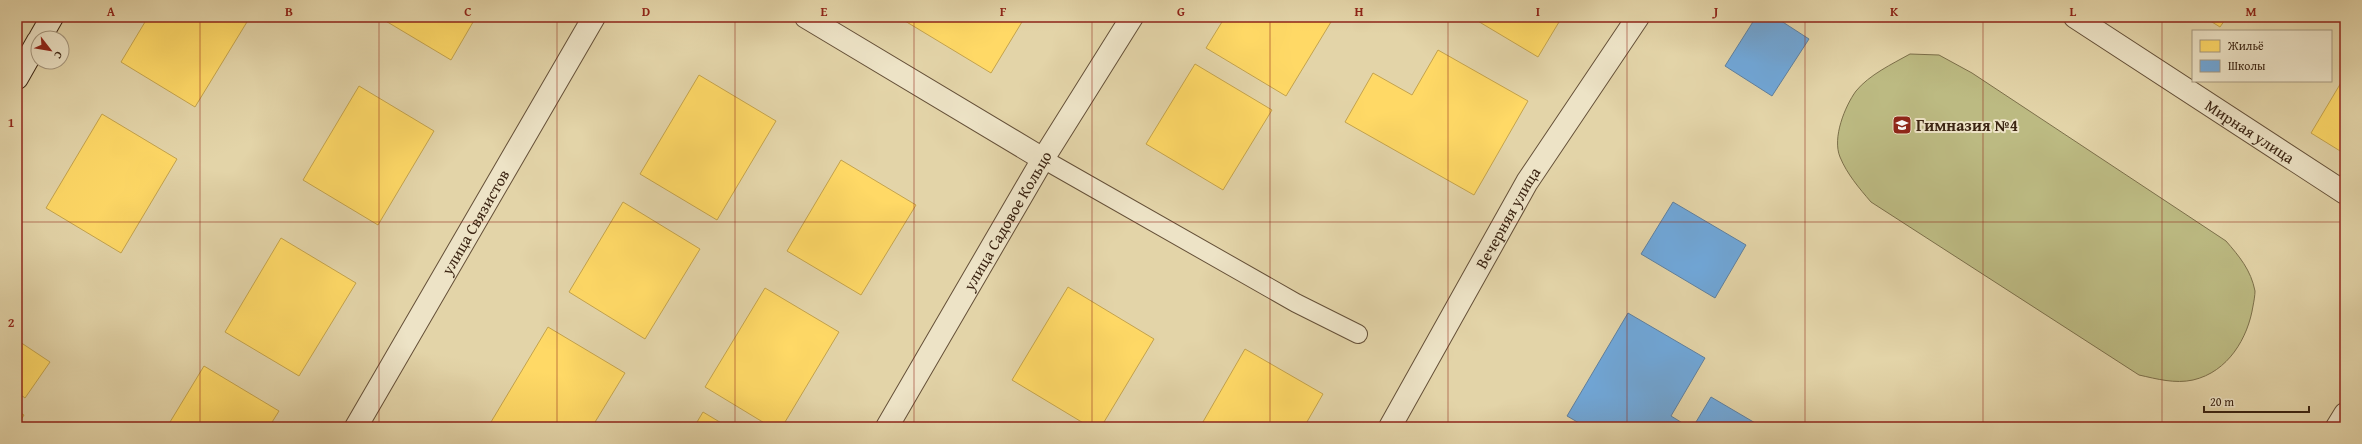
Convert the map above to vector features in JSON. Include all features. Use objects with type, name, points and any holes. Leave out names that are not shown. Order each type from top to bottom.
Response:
[{"type":"street","points":[[45,30],[52,17]]},
{"type":"street","name":"улица Связистов","points":[[356,427],[594,17]]},
{"type":"street","points":[[806,17],[1043,159]]},
{"type":"street","name":"улица Садовое Кольцо","points":[[888,427],[1043,159],[1132,17]]},
{"type":"street","name":"Вечерняя улица","points":[[1390,427],[1527,182],[1638,17]]},
{"type":"street","name":"Мирная улица","points":[[2075,17],[2345,193]]},
{"type":"street","points":[[17,78],[30,55]]},
{"type":"street","points":[[2337,427],[2345,414]]},
{"type":"lane","points":[[1043,159],[1296,303],[1358,334]]},
{"type":"shaded area","points":[[1910,54],[1939,55],[1972,73],[2226,241],[2240,258],[2251,276],[2255,291],[2254,302],[2246,330],[2241,341],[2226,362],[2205,376],[2193,380],[2166,380],[2139,375],[1871,202],[1850,175],[1840,157],[1838,141],[1841,122],[1852,97],[1861,85],[1881,70]]},
{"type":"building: Жильё","points":[[148,17],[250,17],[195,107],[121,62]]},
{"type":"building: Жильё","points":[[379,17],[476,17],[451,60]]},
{"type":"building: Жильё","points":[[908,17],[1025,17],[991,73],[905,21]]},
{"type":"building: Жильё","points":[[1225,17],[1334,17],[1286,96],[1206,48]]},
{"type":"building: Жильё","points":[[1471,17],[1562,17],[1538,57]]},
{"type":"building: Жильё","points":[[2204,17],[2227,17],[2220,27]]},
{"type":"building: Жильё","points":[[1438,50],[1528,101],[1474,195],[1345,122],[1373,73],[1412,95]]},
{"type":"building: Жильё","points":[[1195,64],[1272,110],[1223,190],[1146,144]]},
{"type":"building: Жильё","points":[[699,75],[776,121],[717,220],[640,174]]},
{"type":"building: Жильё","points":[[2345,76],[2345,154],[2311,133]]},
{"type":"building: Жильё","points":[[359,86],[434,131],[378,225],[303,180]]},
{"type":"building: Жильё","points":[[102,114],[177,159],[121,253],[46,208]]},
{"type":"building: Жильё","points":[[841,160],[916,205],[861,295],[787,251]]},
{"type":"building: Жильё","points":[[623,202],[700,249],[645,339],[569,292]]},
{"type":"building: Жильё","points":[[281,238],[356,283],[299,376],[225,332]]},
{"type":"building: Жильё","points":[[1068,287],[1154,339],[1101,427],[1090,427],[1012,380]]},
{"type":"building: Жильё","points":[[765,288],[839,332],[782,427],[771,427],[705,387]]},
{"type":"building: Жильё","points":[[548,327],[625,373],[592,427],[488,427]]},
{"type":"building: Жильё","points":[[17,340],[50,362],[25,398],[17,392]]},
{"type":"building: Жильё","points":[[1245,349],[1323,394],[1304,427],[1200,427]]},
{"type":"building: Жильё","points":[[204,366],[279,411],[269,427],[167,427]]},
{"type":"building: Жильё","points":[[17,411],[24,415],[17,426]]},
{"type":"building: Жильё","points":[[703,412],[728,427],[694,427]]},
{"type":"building: Школы","points":[[1756,17],[1775,17],[1809,39],[1772,96],[1725,66]]},
{"type":"building: Школы","points":[[1673,202],[1746,245],[1715,298],[1641,254]]},
{"type":"building: Школы","points":[[1628,313],[1705,358],[1671,416],[1689,427],[1586,427],[1567,416]]},
{"type":"building: Школы","points":[[1711,397],[1762,427],[1693,427]]},
{"type":"place","name":"Гимназия №4","points":[[1902,125]]}]
